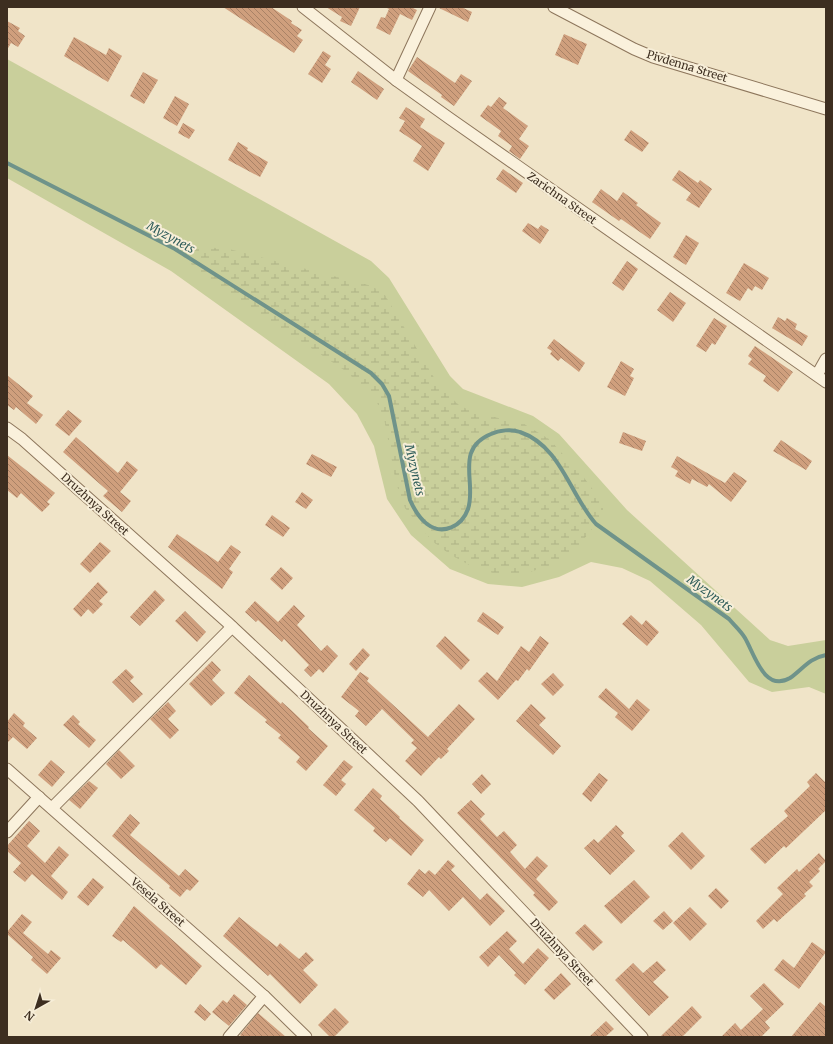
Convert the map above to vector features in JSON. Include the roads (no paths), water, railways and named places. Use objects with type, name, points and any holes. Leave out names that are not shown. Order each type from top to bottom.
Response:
[{"type":"street","name":"Zarichna Street","points":[[303,7],[396,80],[826,382]]},
{"type":"street","points":[[396,80],[430,7]]},
{"type":"street","name":"Pivdenna Street","points":[[554,7],[652,57],[826,109]]},
{"type":"street","points":[[817,375],[826,359]]},
{"type":"street","name":"Druzhnya Street","points":[[7,428],[22,439],[232,626],[418,801],[642,1037]]},
{"type":"street","points":[[52,808],[232,626]]},
{"type":"street","name":"Vesela Street","points":[[7,769],[264,996],[306,1037]]},
{"type":"street","points":[[7,832],[39,797]]},
{"type":"street","points":[[229,1037],[264,996]]},
{"type":"waterway","name":"Myzynets","points":[[7,163],[175,249],[371,373],[382,384],[389,396],[410,500],[417,513],[427,524],[439,529],[445,529],[457,524],[461,520],[468,509],[470,499],[469,467],[473,448],[480,440],[491,434],[509,430],[517,431],[534,439],[546,448],[564,472],[579,499],[596,524],[729,619],[743,635],[756,661],[767,676],[773,680],[781,681],[790,678],[815,659],[826,655]]}]
